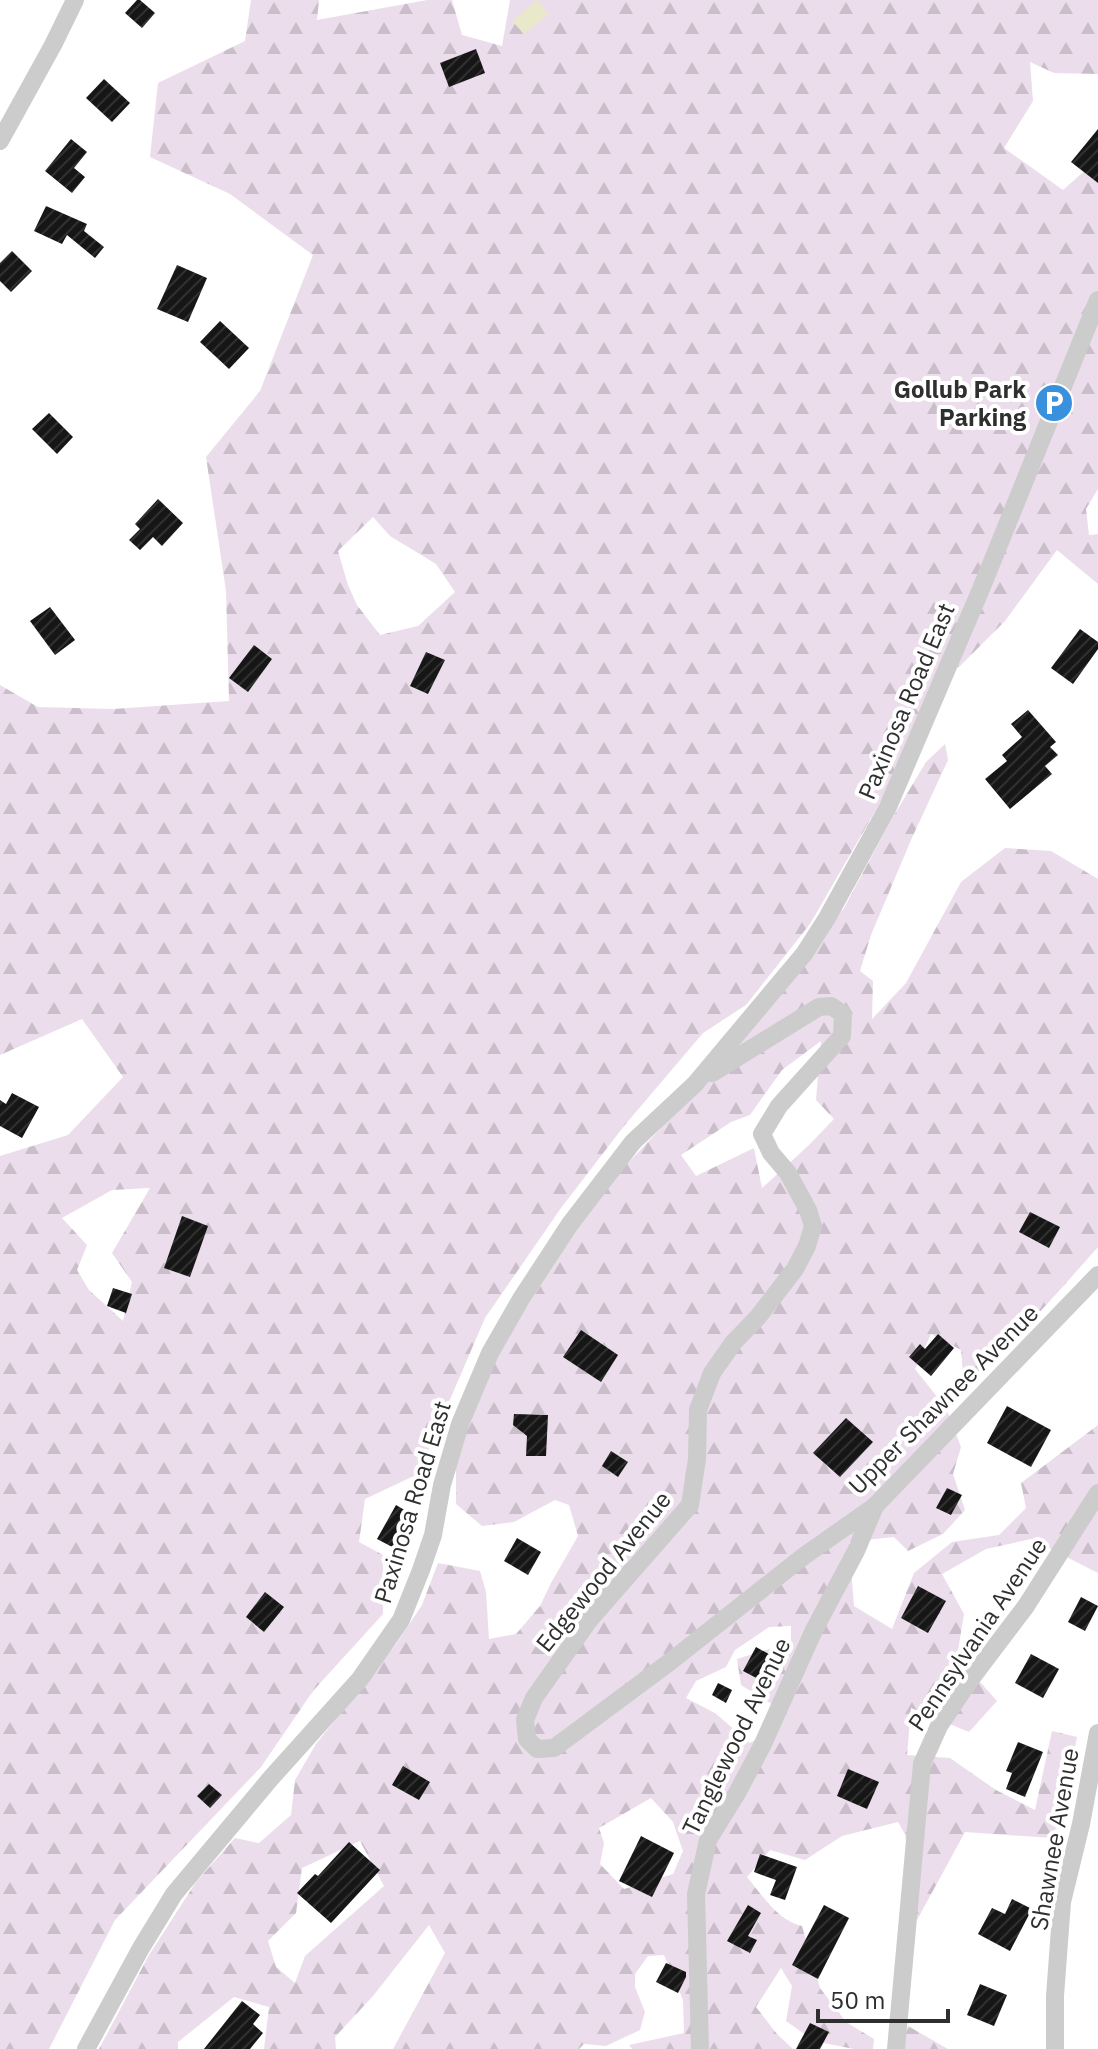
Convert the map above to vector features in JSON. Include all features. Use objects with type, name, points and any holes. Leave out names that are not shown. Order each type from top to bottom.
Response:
[{"type":"street","points":[[0,141],[75,0]]},
{"type":"street","name":"Paxinosa Road East","points":[[86,2049],[174,1894],[271,1778],[360,1679],[401,1620],[433,1535],[442,1485],[460,1424],[490,1353],[570,1224],[633,1142],[695,1084],[804,954],[827,918],[888,807],[981,589],[1098,300]]},
{"type":"street","name":"Paxinosa Road East","points":[[695,1084],[819,1007],[831,1006],[843,1014],[842,1036],[779,1106],[762,1134],[771,1153]]},
{"type":"street","name":"Edgewood Avenue","points":[[700,1638],[554,1748],[537,1749],[527,1739],[525,1720],[534,1698],[590,1619],[690,1505],[697,1459],[698,1410],[712,1373],[795,1269],[807,1246],[813,1226],[808,1210],[788,1173],[771,1153]]},
{"type":"street","name":"Upper Shawnee Avenue","points":[[700,1638],[804,1556],[875,1506],[1097,1279]]},
{"type":"street","name":"Pennsylvania Avenue","points":[[896,2049],[922,1764],[939,1726],[1026,1606],[1098,1493]]},
{"type":"street","name":"Tanglewood Avenue","points":[[700,2049],[696,1894],[708,1840],[762,1746],[875,1506]]},
{"type":"street","name":"Shawnee Avenue","points":[[1055,2049],[1055,1996],[1062,1902],[1098,1733]]},
{"type":"street","points":[[1081,1824],[1098,1796]]},
{"type":"green space","points":[[251,0],[319,0],[317,20],[427,0],[452,0],[462,35],[502,46],[510,0],[1098,0],[1098,74],[1054,73],[1030,62],[1033,101],[1004,148],[1063,190],[1098,159],[1098,489],[1086,509],[1089,535],[1098,534],[1098,584],[1057,550],[1005,621],[959,667],[938,670],[892,782],[810,924],[746,1005],[703,1033],[624,1126],[561,1208],[485,1318],[418,1474],[365,1499],[359,1542],[383,1555],[383,1614],[313,1691],[261,1767],[115,1920],[49,2049],[0,2049],[0,1156],[68,1135],[123,1077],[82,1019],[0,1055],[0,685],[38,707],[113,709],[229,701],[226,591],[206,457],[260,391],[313,255],[230,194],[150,157],[158,83],[245,41]],"holes":[[[373,517],[390,536],[436,564],[455,592],[418,626],[380,635],[357,605],[338,551]],[[150,1188],[112,1253],[132,1282],[123,1321],[89,1290],[77,1270],[87,1245],[62,1218],[112,1190]]]},
{"type":"green space","points":[[945,744],[948,760],[871,935],[860,971],[873,981],[872,1019],[906,983],[961,882],[1005,848],[1051,851],[1098,879],[1098,1247],[1017,1335],[964,1384],[961,1350],[931,1334],[915,1369],[946,1408],[961,1447],[953,1474],[965,1510],[943,1534],[908,1551],[894,1537],[849,1542],[854,1606],[892,1629],[914,1573],[952,1542],[999,1535],[1026,1508],[1021,1483],[1098,1425],[1098,1573],[1031,1539],[986,1549],[942,1574],[964,1614],[957,1656],[997,1701],[969,1732],[911,1708],[907,1755],[950,1758],[996,1790],[1035,1810],[1052,1731],[1077,1737],[1065,1806],[1052,1838],[965,1832],[917,1920],[905,1834],[898,1822],[842,1836],[805,1860],[770,1850],[747,1877],[778,1913],[802,1926],[820,1988],[846,2022],[874,2039],[873,2049],[854,2049],[814,2041],[786,2021],[792,1986],[781,1968],[756,2007],[793,2049],[632,2049],[629,2045],[684,2033],[683,2000],[664,1955],[648,1956],[635,1974],[635,1987],[645,2012],[640,2030],[606,2046],[584,2044],[579,2049],[393,2049],[445,1953],[429,1925],[373,1996],[335,2037],[336,2049],[264,2049],[269,2007],[234,1997],[178,2042],[178,2049],[99,2049],[149,1955],[196,1882],[235,1838],[259,1843],[291,1815],[295,1780],[316,1744],[396,1644],[422,1605],[438,1563],[480,1571],[486,1592],[489,1639],[516,1634],[540,1606],[578,1536],[569,1505],[555,1500],[514,1522],[482,1526],[456,1504],[456,1462],[468,1417],[493,1364],[598,1195],[695,1092],[844,908],[926,762]],"holes":[[[821,1041],[816,1100],[834,1119],[762,1188],[754,1148],[696,1176],[681,1155],[731,1122],[750,1115],[782,1070]],[[791,1626],[791,1642],[737,1659],[741,1685],[775,1706],[774,1728],[750,1743],[715,1713],[686,1698],[696,1681],[726,1667],[735,1650],[769,1627]],[[651,1798],[673,1822],[683,1851],[673,1874],[624,1889],[600,1864],[604,1843],[599,1828]],[[360,1841],[384,1886],[305,1956],[295,1983],[276,1967],[268,1941],[296,1913],[302,1868]]]},
{"type":"green space","points":[[908,2026],[948,2049],[901,2049]]},
{"type":"shaded area","points":[[537,0],[549,14],[524,34],[512,21]]},
{"type":"building","points":[[137,0],[155,13],[142,28],[125,13]]},
{"type":"building","points":[[476,49],[485,73],[449,87],[440,63]]},
{"type":"building","points":[[104,79],[130,103],[112,122],[86,98]]},
{"type":"building","points":[[1098,129],[1098,183],[1071,162]]},
{"type":"building","points":[[71,139],[87,152],[74,168],[85,177],[72,193],[45,171]]},
{"type":"building","points":[[46,206],[87,224],[84,231],[104,247],[95,258],[67,235],[62,244],[34,231]]},
{"type":"building","points":[[12,251],[32,271],[11,292],[0,281],[0,263]]},
{"type":"building","points":[[177,265],[207,278],[188,322],[157,309]]},
{"type":"building","points":[[220,321],[249,348],[229,369],[200,342]]},
{"type":"building","points":[[49,413],[73,437],[57,454],[32,429]]},
{"type":"building","points":[[158,499],[183,523],[162,546],[153,537],[140,550],[129,540],[140,529],[135,524]]},
{"type":"building","points":[[50,607],[75,640],[55,655],[30,621]]},
{"type":"building","points":[[1080,629],[1098,642],[1098,649],[1073,684],[1051,668]]},
{"type":"building","points":[[254,645],[272,659],[248,692],[229,678]]},
{"type":"building","points":[[426,652],[445,660],[428,694],[410,686]]},
{"type":"building","points":[[1028,710],[1056,742],[1050,747],[1058,755],[1045,766],[1052,774],[1010,809],[985,779],[1007,761],[1002,755],[1022,737],[1011,724]]},
{"type":"building","points":[[12,1093],[39,1107],[22,1138],[0,1126],[0,1100],[6,1104]]},
{"type":"building","points":[[1030,1212],[1060,1227],[1049,1248],[1019,1232]]},
{"type":"building","points":[[182,1216],[208,1226],[190,1277],[164,1268]]},
{"type":"building","points":[[113,1288],[132,1294],[126,1313],[107,1306]]},
{"type":"building","points":[[581,1330],[618,1355],[601,1382],[563,1357]]},
{"type":"building","points":[[938,1334],[954,1348],[931,1376],[909,1357],[920,1344],[925,1349]]},
{"type":"building","points":[[1007,1406],[1051,1430],[1031,1467],[987,1443]]},
{"type":"building","points":[[514,1414],[548,1415],[546,1456],[526,1456],[527,1436],[513,1425]]},
{"type":"building","points":[[846,1418],[873,1442],[840,1477],[813,1453]]},
{"type":"building","points":[[611,1451],[628,1462],[618,1477],[602,1466]]},
{"type":"building","points":[[947,1488],[962,1495],[951,1515],[936,1508]]},
{"type":"building","points":[[396,1505],[408,1512],[401,1523],[411,1528],[398,1550],[377,1539]]},
{"type":"building","points":[[517,1538],[541,1552],[528,1575],[504,1561]]},
{"type":"building","points":[[918,1586],[946,1601],[928,1633],[901,1618]]},
{"type":"building","points":[[265,1592],[284,1607],[264,1632],[246,1617]]},
{"type":"building","points":[[1081,1597],[1098,1606],[1085,1631],[1068,1622]]},
{"type":"building","points":[[756,1647],[776,1658],[764,1682],[743,1671]]},
{"type":"building","points":[[1031,1654],[1059,1669],[1043,1698],[1015,1683]]},
{"type":"building","points":[[718,1683],[732,1690],[726,1703],[712,1695]]},
{"type":"building","points":[[1018,1742],[1043,1752],[1025,1797],[1006,1789],[1012,1773],[1006,1771]]},
{"type":"building","points":[[403,1766],[430,1782],[419,1800],[392,1785]]},
{"type":"building","points":[[848,1769],[879,1782],[867,1809],[837,1796]]},
{"type":"building","points":[[209,1784],[222,1795],[210,1808],[197,1796]]},
{"type":"building","points":[[641,1836],[674,1853],[652,1897],[619,1881]]},
{"type":"building","points":[[349,1842],[380,1870],[331,1923],[297,1893],[315,1874],[318,1876]]},
{"type":"building","points":[[760,1854],[797,1867],[785,1900],[770,1895],[776,1880],[754,1872]]},
{"type":"building","points":[[1012,1899],[1032,1909],[1010,1951],[978,1934],[992,1908],[1005,1914]]},
{"type":"building","points":[[748,1905],[761,1913],[748,1936],[757,1940],[750,1953],[727,1941]]},
{"type":"building","points":[[824,1905],[849,1918],[818,1979],[792,1965]]},
{"type":"building","points":[[666,1963],[686,1972],[678,1993],[656,1982]]},
{"type":"building","points":[[980,1984],[1007,1995],[994,2026],[967,2015]]},
{"type":"building","points":[[242,2001],[260,2015],[253,2024],[263,2033],[250,2049],[204,2049]]},
{"type":"building","points":[[810,2023],[829,2032],[820,2049],[796,2049]]},
{"type":"place","name":"Gollub Park Parking","points":[[1054,403]]}]
